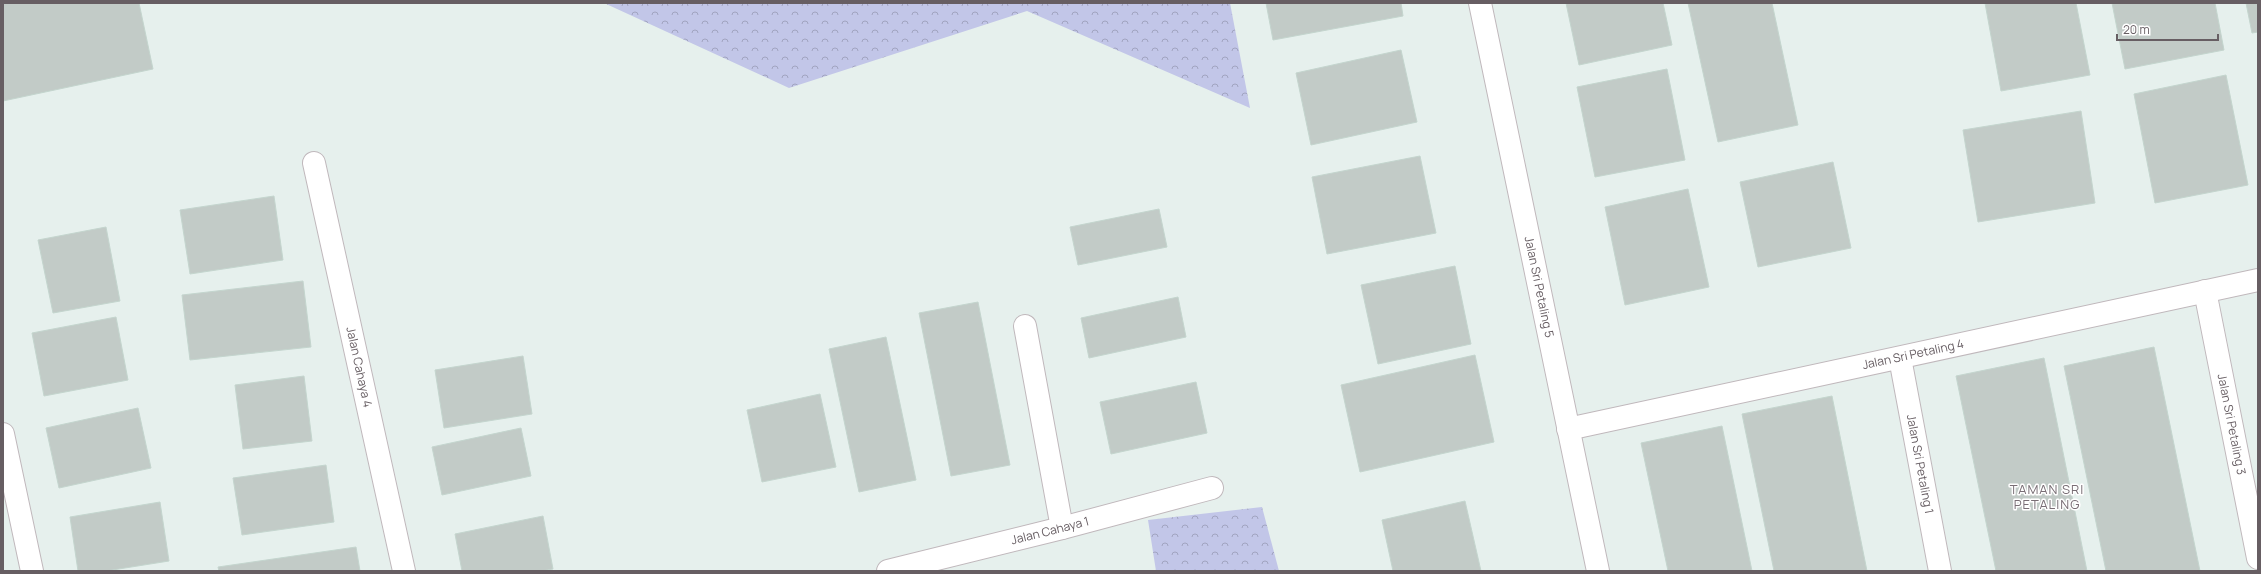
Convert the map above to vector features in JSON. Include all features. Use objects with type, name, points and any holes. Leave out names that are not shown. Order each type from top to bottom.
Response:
[{"type":"street","name":"Jalan Sri Petaling 5","points":[[1480,3],[1598,571]]},
{"type":"street","name":"Jalan Cahaya 4","points":[[314,163],[404,571]]},
{"type":"street","name":"Jalan Sri Petaling 4","points":[[1568,429],[2258,280]]},
{"type":"street","name":"Jalan Sri Petaling 3","points":[[2205,291],[2258,558]]},
{"type":"street","points":[[1025,326],[1062,528]]},
{"type":"street","name":"Jalan Sri Petaling 1","points":[[1900,358],[1940,571]]},
{"type":"street","points":[[3,434],[32,571]]},
{"type":"street","name":"Jalan Cahaya 1","points":[[888,571],[1062,528],[1212,488]]},
{"type":"green space","points":[[604,3],[1230,3],[1250,108],[1027,11],[789,88]]},
{"type":"green space","points":[[1262,507],[1279,571],[1156,571],[1148,520]]},
{"type":"building","points":[[3,3],[139,3],[153,69],[3,101]]},
{"type":"building","points":[[1266,3],[1401,3],[1403,16],[1273,40]]},
{"type":"building","points":[[1566,3],[1663,3],[1672,45],[1579,65]]},
{"type":"building","points":[[1688,3],[1772,3],[1798,125],[1718,142]]},
{"type":"building","points":[[1985,3],[2076,3],[2090,75],[2001,91]]},
{"type":"building","points":[[2112,3],[2215,3],[2224,50],[2125,69]]},
{"type":"building","points":[[2246,3],[2258,3],[2258,32],[2252,33]]},
{"type":"building","points":[[1401,50],[1417,122],[1311,145],[1296,73]]},
{"type":"building","points":[[1667,69],[1685,160],[1595,177],[1577,87]]},
{"type":"building","points":[[2226,75],[2248,185],[2155,203],[2134,94]]},
{"type":"building","points":[[2081,111],[2095,203],[1978,222],[1963,130]]},
{"type":"building","points":[[1420,156],[1436,233],[1327,254],[1312,177]]},
{"type":"building","points":[[1833,162],[1851,248],[1758,267],[1740,182]]},
{"type":"building","points":[[1688,189],[1709,287],[1625,305],[1605,207]]},
{"type":"building","points":[[274,196],[283,260],[190,274],[180,210]]},
{"type":"building","points":[[1159,209],[1167,247],[1078,265],[1070,227]]},
{"type":"building","points":[[106,227],[120,301],[53,313],[38,240]]},
{"type":"building","points":[[1455,266],[1471,344],[1378,364],[1361,285]]},
{"type":"building","points":[[303,281],[311,347],[190,360],[182,295]]},
{"type":"building","points":[[1178,297],[1186,337],[1089,358],[1081,318]]},
{"type":"building","points":[[978,302],[1010,465],[951,476],[919,313]]},
{"type":"building","points":[[116,317],[128,380],[44,396],[32,333]]},
{"type":"building","points":[[886,337],[916,480],[859,492],[829,349]]},
{"type":"building","points":[[2154,347],[2200,571],[2106,571],[2064,366]]},
{"type":"building","points":[[1475,355],[1494,442],[1360,472],[1341,385]]},
{"type":"building","points":[[523,356],[532,414],[444,428],[435,370]]},
{"type":"building","points":[[2044,358],[2087,571],[1996,571],[1956,376]]},
{"type":"building","points":[[304,376],[312,441],[243,449],[235,385]]},
{"type":"building","points":[[1196,382],[1207,433],[1111,454],[1100,402]]},
{"type":"building","points":[[820,394],[836,467],[762,482],[747,410]]},
{"type":"building","points":[[1832,396],[1867,571],[1774,571],[1742,414]]},
{"type":"building","points":[[138,408],[151,468],[59,488],[46,428]]},
{"type":"building","points":[[1722,426],[1752,571],[1668,571],[1641,443]]},
{"type":"building","points":[[521,428],[531,476],[442,495],[432,447]]},
{"type":"building","points":[[326,465],[334,522],[242,535],[233,478]]},
{"type":"building","points":[[1465,501],[1481,571],[1393,571],[1382,520]]},
{"type":"building","points":[[160,502],[169,561],[106,571],[78,571],[70,517]]},
{"type":"building","points":[[543,516],[553,569],[542,571],[462,571],[455,534]]},
{"type":"building","points":[[356,547],[360,571],[219,571],[218,567]]},
{"type":"district","name":"TAMAN SRI PETALING","points":[[2047,496]]}]
